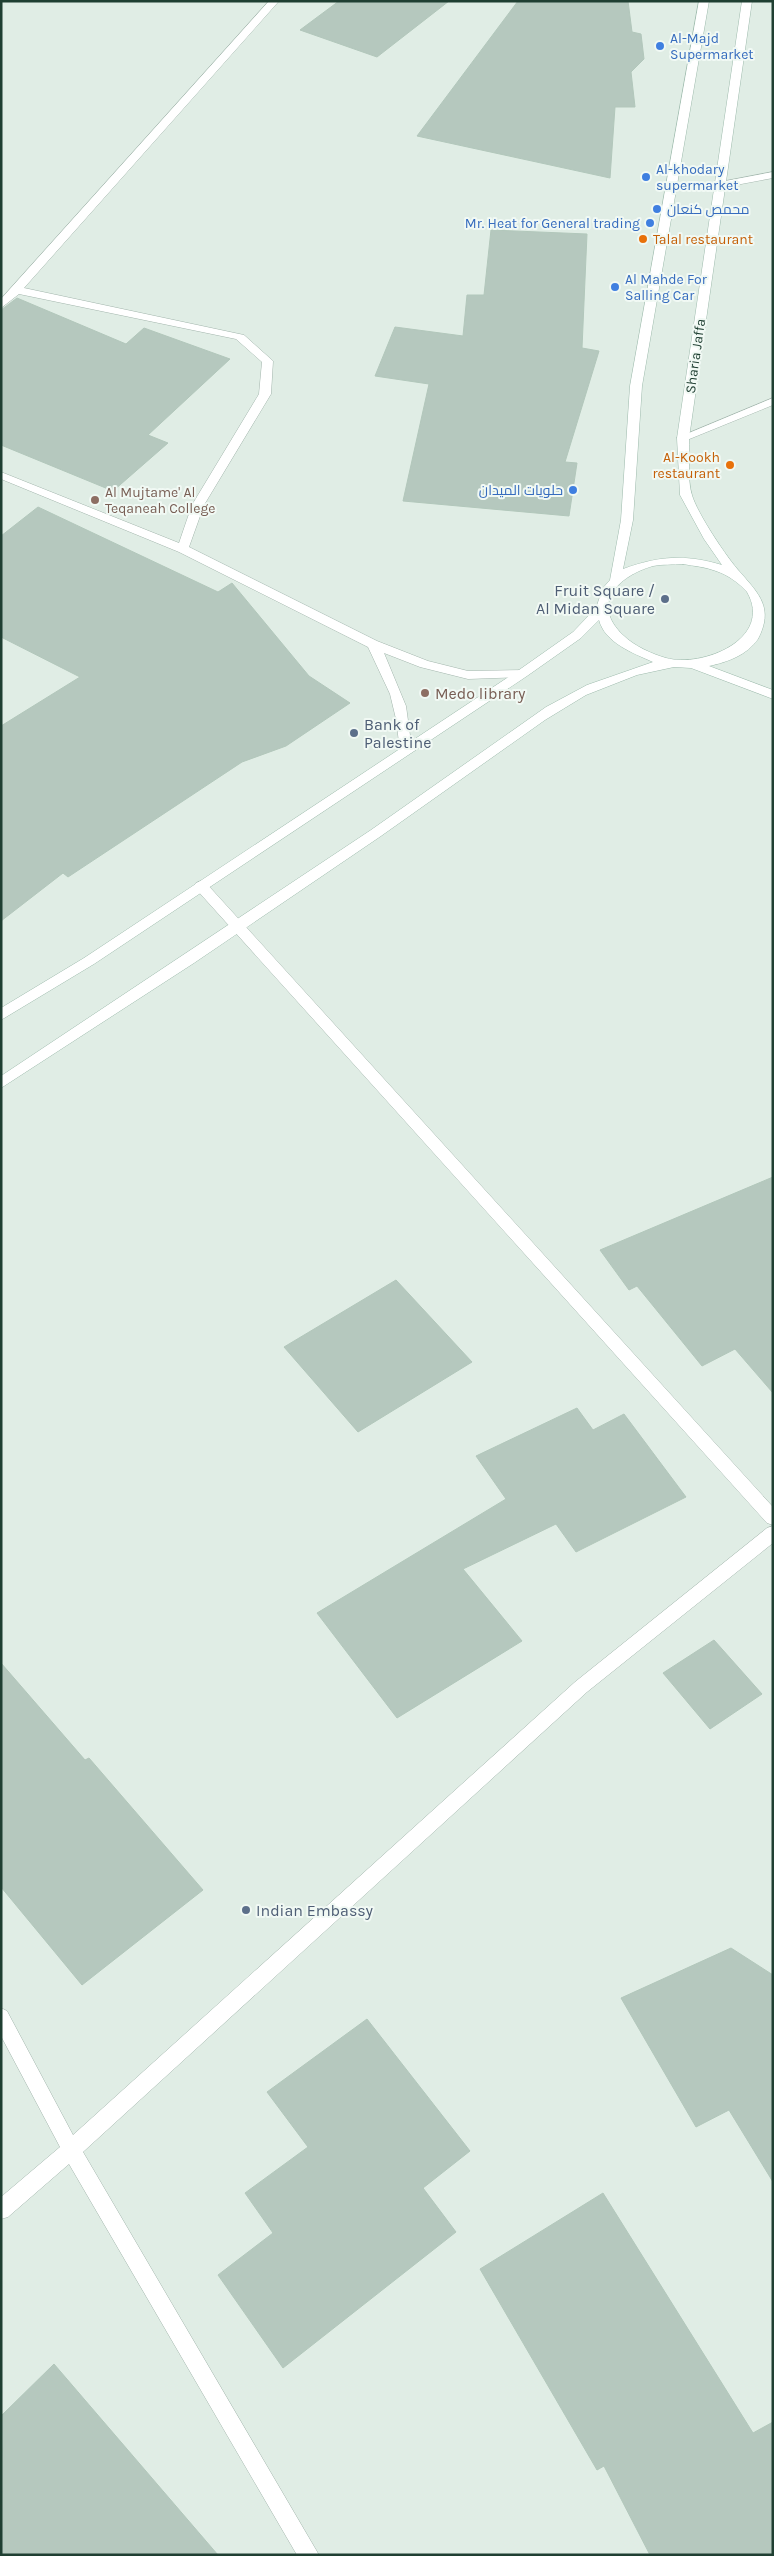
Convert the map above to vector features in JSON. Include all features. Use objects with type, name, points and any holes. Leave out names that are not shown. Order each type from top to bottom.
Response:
[{"type":"main road","points":[[1,305],[17,290],[274,1]]},
{"type":"main road","points":[[1,1015],[89,961],[523,673],[577,635],[600,610],[604,594],[615,579],[627,520],[629,465],[636,386],[704,1]]},
{"type":"main road","name":"Sharia Jaffa","points":[[738,577],[710,539],[686,495],[683,438],[747,1]]},
{"type":"main road","points":[[720,185],[773,174]]},
{"type":"main road","points":[[17,290],[240,337],[268,361],[265,394],[198,505],[183,549]]},
{"type":"main road","points":[[683,438],[773,401]]},
{"type":"main road","points":[[1,475],[183,549],[373,644],[424,664],[468,675],[523,673]]},
{"type":"main road","points":[[615,579],[640,566],[655,562],[680,560],[706,563],[738,577],[747,584],[773,613]]},
{"type":"main road","points":[[600,610],[606,627],[618,642],[639,654],[666,663],[694,664],[720,660],[743,650],[758,635],[763,618],[760,600]]},
{"type":"main road","points":[[373,644],[396,688],[404,717],[406,750]]},
{"type":"main road","points":[[1,1083],[95,1023],[238,924],[377,832],[551,709],[584,691],[666,663]]},
{"type":"main road","points":[[694,664],[773,695]]},
{"type":"main road","points":[[201,886],[238,924],[773,1518]]},
{"type":"main road","points":[[1,2210],[71,2150],[581,1687],[773,1533]]},
{"type":"main road","points":[[1,2017],[71,2150],[309,2555]]},
{"type":"building","points":[[339,1],[449,1],[377,57],[300,30]]},
{"type":"building","points":[[518,1],[628,1],[632,32],[641,34],[644,59],[631,72],[635,107],[615,107],[610,178],[417,136]]},
{"type":"building","points":[[491,230],[587,234],[582,348],[599,351],[565,462],[577,463],[569,516],[403,501],[429,384],[375,376],[395,327],[463,336],[467,295],[484,295]]},
{"type":"building","points":[[17,298],[126,344],[144,328],[230,359],[148,435],[168,443],[113,491],[1,445],[1,310]]},
{"type":"building","points":[[38,507],[218,592],[232,583],[309,676],[350,703],[286,746],[242,762],[68,877],[63,873],[1,921],[1,726],[80,677],[1,637],[1,536]]},
{"type":"building","points":[[773,1177],[773,1393],[735,1349],[702,1366],[637,1286],[629,1290],[600,1250]]},
{"type":"building","points":[[396,1280],[472,1362],[358,1432],[284,1347]]},
{"type":"building","points":[[577,1408],[593,1430],[624,1414],[686,1497],[576,1552],[556,1524],[463,1569],[522,1641],[397,1718],[317,1613],[506,1499],[476,1456]]},
{"type":"building","points":[[714,1640],[762,1694],[710,1729],[663,1673]]},
{"type":"building","points":[[1,1663],[85,1760],[89,1758],[203,1890],[82,1985],[1,1887]]},
{"type":"building","points":[[731,1948],[773,1975],[773,2182],[729,2110],[696,2127],[621,1998]]},
{"type":"building","points":[[367,2019],[470,2151],[423,2188],[456,2232],[283,2368],[218,2275],[273,2233],[245,2193],[308,2147],[267,2092]]},
{"type":"building","points":[[603,2193],[753,2433],[773,2422],[773,2555],[650,2555],[604,2466],[597,2470],[480,2269]]},
{"type":"building","points":[[54,2364],[218,2555],[1,2555],[1,2416]]},
{"type":"place","name":"Al-Majd Supermarket","points":[[660,46]]},
{"type":"place","name":"Al-khodary supermarket","points":[[646,177]]},
{"type":"place","name":"محمص كنعان","points":[[657,209]]},
{"type":"place","name":"Mr. Heat for General trading","points":[[650,223]]},
{"type":"place","name":"Talal restaurant","points":[[643,239]]},
{"type":"place","name":"Al Mahde For Salling Car","points":[[615,287]]},
{"type":"place","name":"Al-Kookh restaurant","points":[[730,465]]},
{"type":"place","name":"حلويات الميدان","points":[[573,490]]},
{"type":"place","name":"Al Mujtame' Al Teqaneah College","points":[[95,500]]},
{"type":"place","name":"Fruit Square / Al Midan Square","points":[[665,599]]},
{"type":"place","name":"Medo library","points":[[425,693]]},
{"type":"place","name":"Bank of Palestine","points":[[354,733]]},
{"type":"place","name":"Indian Embassy","points":[[246,1910]]}]
